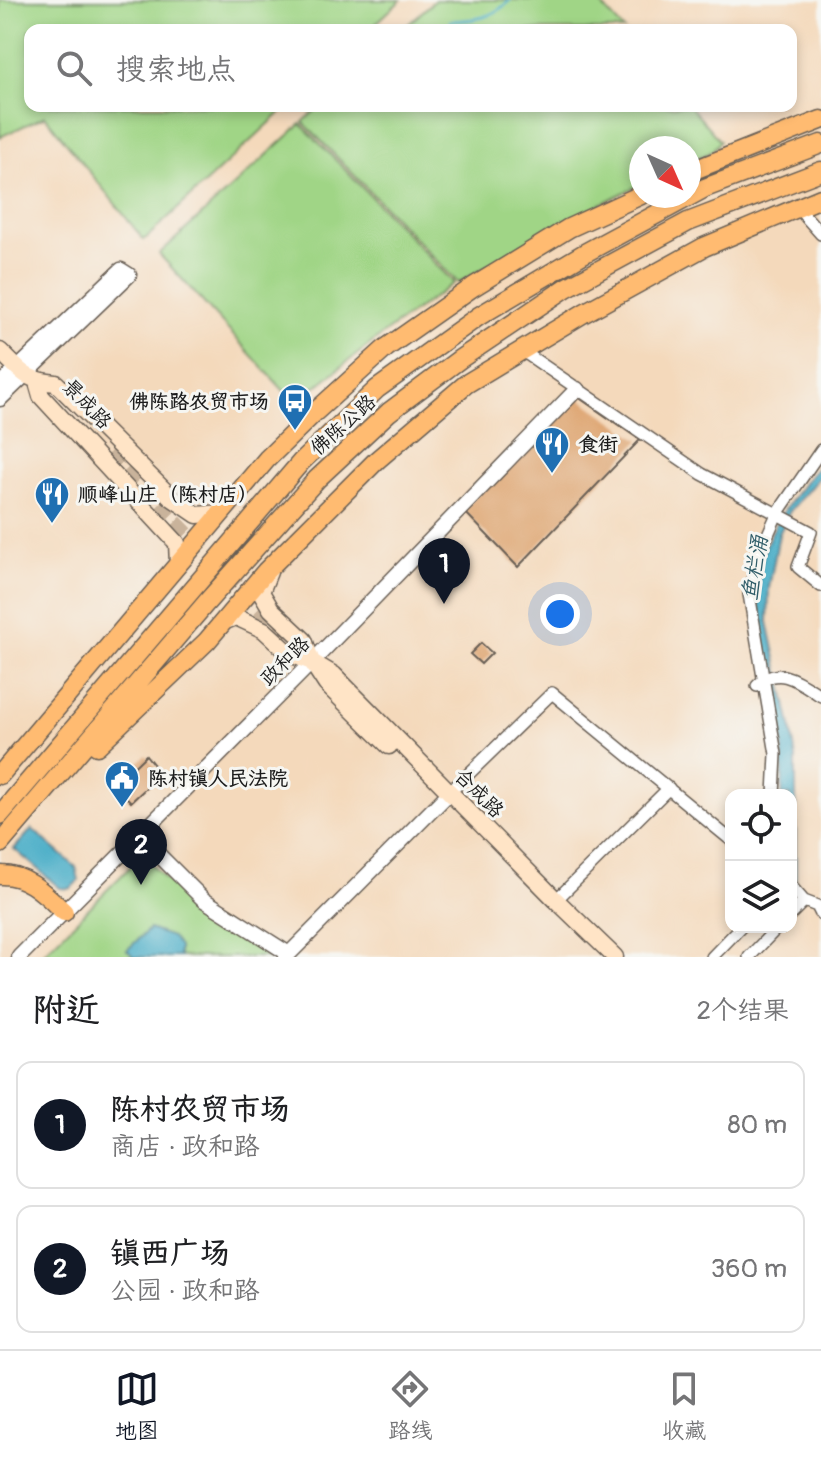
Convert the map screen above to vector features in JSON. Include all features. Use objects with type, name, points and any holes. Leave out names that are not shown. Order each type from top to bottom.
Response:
[{"type":"highway","points":[[701,167],[821,120]]},
{"type":"highway","points":[[711,162],[821,131]]},
{"type":"highway","name":"佛陈公路","points":[[0,815],[301,462],[377,389],[479,316],[583,254],[705,188],[821,144]]},
{"type":"highway","name":"佛陈公路","points":[[0,844],[307,490],[389,412],[460,359],[566,288],[688,222],[821,171]]},
{"type":"highway","points":[[754,226],[821,189]]},
{"type":"highway","points":[[36,802],[207,641],[273,564],[377,460],[466,384],[584,313],[704,247],[821,198]]},
{"type":"highway","points":[[0,775],[267,459],[314,413],[386,348],[473,287],[569,228],[629,200]]},
{"type":"highway","points":[[0,875],[25,880],[64,912]]},
{"type":"main road","name":"景成路","points":[[0,338],[27,371],[108,454]]},
{"type":"main road","name":"景成路","points":[[0,351],[27,371]]},
{"type":"main road","points":[[27,371],[56,383],[172,498],[197,515],[222,513]]},
{"type":"main road","points":[[27,371],[41,396],[177,543],[178,565]]},
{"type":"main road","points":[[273,564],[261,592],[271,609],[304,640],[312,662]]},
{"type":"main road","points":[[223,622],[236,617],[264,630],[290,654],[312,662]]},
{"type":"main road","name":"合成路","points":[[290,639],[312,662],[334,675],[604,957]]},
{"type":"main road","name":"合成路","points":[[447,795],[615,957]]},
{"type":"street","points":[[798,208],[821,234]]},
{"type":"street","points":[[0,385],[27,371],[129,275],[121,270],[27,371],[0,399]]},
{"type":"street","points":[[521,350],[702,474],[811,532],[798,567],[821,586]]},
{"type":"street","name":"政和路","points":[[19,957],[577,389]]},
{"type":"street","points":[[774,789],[776,754],[749,594],[757,559],[777,514],[821,450]]},
{"type":"street","points":[[762,681],[790,676],[821,696]]},
{"type":"street","points":[[140,836],[204,900],[288,956],[552,693],[725,835]]},
{"type":"street","points":[[556,900],[669,788]]},
{"type":"street","points":[[797,893],[804,901],[817,906],[821,914]]},
{"type":"street","points":[[797,908],[804,901]]},
{"type":"street","points":[[712,957],[735,933]]},
{"type":"street","points":[[749,957],[772,933]]},
{"type":"green space","points":[[0,0],[401,0],[375,24],[24,24],[24,112],[282,112],[144,240],[45,116],[0,137]]},
{"type":"green space","points":[[435,0],[597,0],[619,24],[409,24]]},
{"type":"green space","points":[[314,112],[695,112],[720,141],[711,152],[701,157],[701,136],[629,136],[629,190],[556,226],[458,283],[303,122]]},
{"type":"green space","points":[[301,124],[454,283],[295,403],[159,254]]},
{"type":"green space","points":[[142,855],[201,915],[271,957],[40,957]]},
{"type":"water","points":[[821,463],[821,475],[790,511],[779,534],[769,588],[768,622],[796,759],[796,789],[782,789],[781,727],[763,636],[759,588],[766,545],[776,523]]},
{"type":"water","points":[[32,829],[76,867],[79,880],[70,889],[60,888],[14,849]]},
{"type":"water","points":[[149,929],[172,937],[181,957],[134,957],[127,950]]},
{"type":"building","name":"食街","points":[[575,395],[640,440],[518,567],[463,510]]},
{"type":"building","points":[[481,643],[492,653],[481,664],[470,654]]},
{"type":"building","points":[[146,755],[161,774],[131,802],[115,785]]},
{"type":"waterway","points":[[450,21],[483,17],[510,0]]},
{"type":"tunnel","points":[[108,454],[290,639]]},
{"type":"place","name":"佛陈路农贸市场","points":[[295,432]]},
{"type":"place","name":"食街","points":[[552,475]]},
{"type":"place","name":"顺峰山庄（陈村店）","points":[[52,525]]},
{"type":"place","name":"陈村农贸市场","points":[[444,604]]},
{"type":"place","name":"陈村镇人民法院","points":[[122,809]]},
{"type":"place","name":"镇西广场","points":[[141,885]]},
{"type":"water label","name":"鱼栏涌","points":[[755,568]]}]
